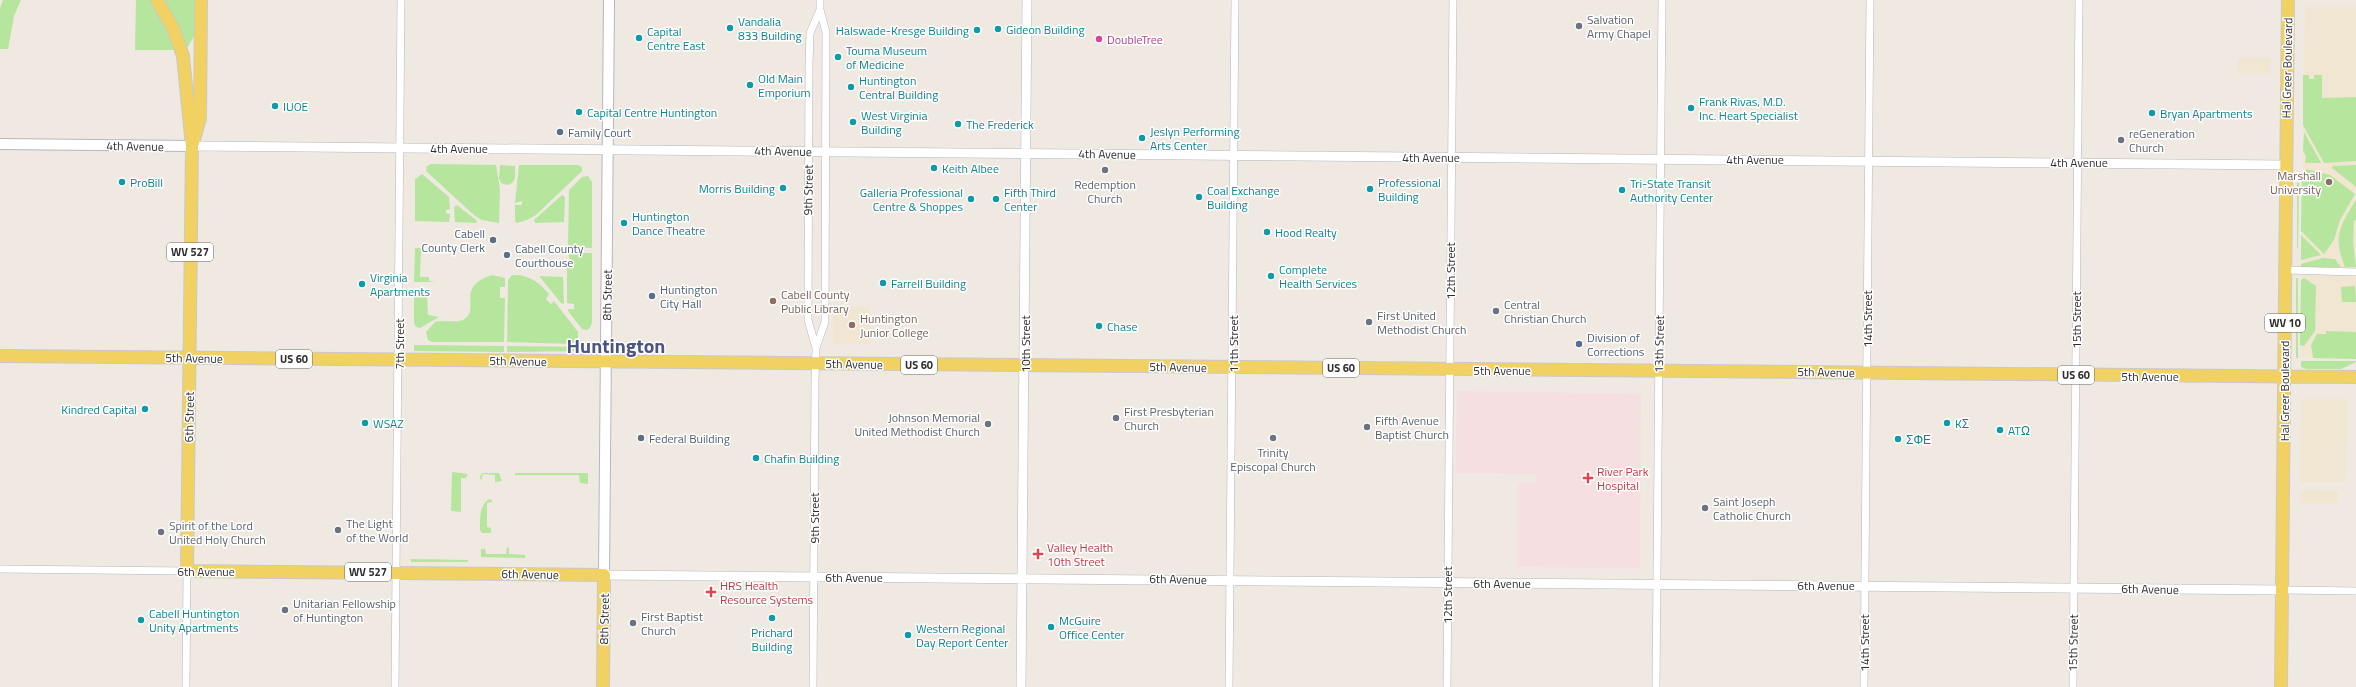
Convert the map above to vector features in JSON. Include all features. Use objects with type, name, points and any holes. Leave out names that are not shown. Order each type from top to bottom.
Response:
[{"type":"main road","name":"WV 527","points":[[157,0],[173,28],[183,56],[192,146]]},
{"type":"main road","points":[[192,146],[200,118],[201,0]]},
{"type":"main road","name":"8th Street","points":[[603,687],[610,0]]},
{"type":"main road","name":"Hal Greer Boulevard","points":[[2281,687],[2288,0]]},
{"type":"main road","name":"4th Avenue","points":[[0,144],[192,146]]},
{"type":"main road","name":"6th Street","points":[[187,571],[192,146]]},
{"type":"main road","name":"5th Avenue","points":[[0,356],[2356,377]]},
{"type":"main road","name":"6th Avenue","points":[[187,571],[604,575]]},
{"type":"street","name":"7th Street","points":[[395,687],[401,0]]},
{"type":"street","name":"9th Street","points":[[813,687],[815,364],[816,348],[825,322],[826,32],[820,10],[820,0]]},
{"type":"street","name":"10th Street","points":[[1021,687],[1027,0]]},
{"type":"street","name":"11th Street","points":[[1229,687],[1233,368],[1235,0]]},
{"type":"street","name":"12th Street","points":[[1447,687],[1453,0]]},
{"type":"street","name":"13th Street","points":[[1656,687],[1662,0]]},
{"type":"street","name":"14th Street","points":[[1864,687],[1870,0]]},
{"type":"street","name":"15th Street","points":[[2073,687],[2079,0]]},
{"type":"street","name":"9th Street","points":[[816,348],[808,320],[810,32],[820,10]]},
{"type":"street","name":"4th Avenue","points":[[192,146],[1660,158],[2286,165]]},
{"type":"street","points":[[2285,270],[2356,272]]},
{"type":"street","name":"6th Avenue","points":[[0,569],[187,571]]},
{"type":"street","name":"6th Street","points":[[186,687],[187,571]]},
{"type":"street","name":"6th Avenue","points":[[604,575],[2356,591]]},
{"type":"shaded area","name":"Marshall University","points":[[2305,7],[2356,7],[2356,357],[2301,357]]},
{"type":"shaded area","points":[[2237,58],[2271,58],[2270,73],[2237,73]]},
{"type":"shaded area","name":"Huntington Junior College","points":[[833,306],[870,307],[870,344],[833,344]]},
{"type":"shaded area","name":"River Park Hospital","points":[[1457,391],[1641,394],[1640,568],[1517,567],[1518,482],[1536,482],[1536,474],[1456,473]]},
{"type":"shaded area","points":[[2301,399],[2347,399],[2346,482],[2300,482]]},
{"type":"shaded area","points":[[2300,490],[2338,491],[2338,503],[2300,503]]},
{"type":"green space","points":[[3,0],[21,0],[14,16],[8,49],[0,49],[0,8]]},
{"type":"green space","points":[[136,0],[151,0],[170,33],[175,50],[135,50]]},
{"type":"green space","points":[[162,0],[194,0],[194,36],[188,47],[186,47]]},
{"type":"green space","points":[[2303,75],[2309,75],[2309,79],[2314,79],[2314,75],[2322,75],[2322,98],[2356,97],[2356,161],[2324,163],[2303,125]]},
{"type":"green space","points":[[2304,132],[2321,163],[2305,163],[2306,156],[2303,151]]},
{"type":"green space","points":[[431,164],[496,165],[500,189],[499,223],[482,220],[475,216],[426,171],[427,166]]},
{"type":"green space","points":[[500,165],[515,166],[515,178],[510,184],[507,185],[501,183],[499,178]]},
{"type":"green space","points":[[519,165],[578,165],[582,167],[582,171],[536,215],[517,223],[515,221],[515,205],[522,205],[522,201],[515,203]]},
{"type":"green space","points":[[2356,165],[2356,187],[2332,168],[2333,166]]},
{"type":"green space","points":[[2306,169],[2330,175],[2355,194],[2340,220],[2334,240],[2324,254],[2301,231],[2302,176],[2306,175]]},
{"type":"green space","points":[[422,174],[449,197],[450,209],[446,210],[446,213],[450,214],[449,222],[415,221],[415,179]]},
{"type":"green space","points":[[588,176],[592,182],[592,248],[568,247],[569,190],[582,177]]},
{"type":"green space","points":[[2297,183],[2299,183],[2298,248],[2297,248]]},
{"type":"green space","points":[[562,195],[565,197],[564,222],[535,223],[534,220]]},
{"type":"green space","points":[[2356,200],[2356,220],[2354,221],[2353,242],[2356,267],[2345,267],[2339,248],[2340,232],[2345,218]]},
{"type":"green space","points":[[457,205],[476,220],[477,223],[455,222],[454,207]]},
{"type":"green space","points":[[2301,235],[2321,255],[2301,260]]},
{"type":"green space","points":[[415,248],[421,248],[420,277],[429,277],[429,281],[435,282],[414,282]]},
{"type":"green space","points":[[568,253],[592,253],[592,323],[590,328],[587,330],[582,329],[568,311],[568,309],[574,309],[574,304],[567,303],[567,260],[570,260]]},
{"type":"green space","points":[[2323,258],[2335,259],[2341,267],[2301,267],[2301,264]]},
{"type":"green space","points":[[492,275],[505,278],[505,287],[500,287],[500,298],[505,298],[504,342],[432,342],[428,340],[426,332],[435,322],[455,322],[466,318],[470,308],[471,291],[481,280]]},
{"type":"green space","points":[[512,275],[528,277],[537,282],[549,294],[546,299],[551,304],[554,301],[578,332],[578,340],[571,344],[507,342],[508,280]]},
{"type":"green space","points":[[539,276],[563,277],[564,304],[561,303]]},
{"type":"green space","points":[[2296,278],[2298,278],[2298,358],[2296,358]]},
{"type":"green space","points":[[2304,278],[2316,286],[2315,331],[2304,346],[2300,345],[2301,280]]},
{"type":"green space","points":[[2355,286],[2356,302],[2342,302],[2341,287]]},
{"type":"green space","points":[[414,296],[427,296],[428,315],[439,317],[420,328],[416,327],[414,323]]},
{"type":"green space","points":[[2326,331],[2356,332],[2356,359],[2313,358],[2311,345],[2317,334],[2326,334]]},
{"type":"green space","points":[[414,345],[504,346],[504,352],[414,351]]},
{"type":"green space","points":[[507,346],[586,347],[586,351],[507,352]]},
{"type":"green space","points":[[2301,361],[2356,362],[2341,369],[2306,369],[2301,367]]},
{"type":"green space","points":[[452,472],[468,474],[466,478],[461,478],[461,512],[451,511]]},
{"type":"green space","points":[[483,473],[499,473],[502,481],[495,482],[495,475],[483,474],[481,481],[480,476]]},
{"type":"green space","points":[[515,473],[588,473],[588,484],[580,483],[579,475],[515,475]]},
{"type":"green space","points":[[489,499],[492,500],[492,502],[487,503],[487,527],[491,528],[491,533],[482,533],[480,530],[481,513],[483,505]]},
{"type":"green space","points":[[507,547],[509,548],[509,554],[525,555],[525,558],[481,557],[481,549],[485,549],[486,554],[506,554]]},
{"type":"green space","points":[[411,559],[468,560],[468,562],[411,562]]},
{"type":"place","name":"Salvation Army Chapel","points":[[1579,26]]},
{"type":"place","name":"Vandalia 833 Building","points":[[730,28]]},
{"type":"place","name":"Gideon Building","points":[[998,29]]},
{"type":"place","name":"Halswade-Kresge Building","points":[[977,30]]},
{"type":"place","name":"Capital Centre East","points":[[639,38]]},
{"type":"place","name":"DoubleTree","points":[[1099,39]]},
{"type":"place","name":"Touma Museum of Medicine","points":[[838,57]]},
{"type":"place","name":"Old Main Emporium","points":[[750,85]]},
{"type":"place","name":"Huntington Central Building","points":[[851,87]]},
{"type":"place","name":"IUOE","points":[[275,106]]},
{"type":"place","name":"Frank Rivas, M.D. Inc. Heart Specialist","points":[[1691,108]]},
{"type":"place","name":"Capital Centre Huntington","points":[[579,112]]},
{"type":"place","name":"Bryan Apartments","points":[[2152,113]]},
{"type":"place","name":"West Virginia Building","points":[[853,122]]},
{"type":"place","name":"The Frederick","points":[[958,124]]},
{"type":"place","name":"Family Court","points":[[560,132]]},
{"type":"place","name":"Jeslyn Performing Arts Center","points":[[1142,138]]},
{"type":"place","name":"reGeneration Church","points":[[2121,140]]},
{"type":"place","name":"Keith Albee","points":[[934,168]]},
{"type":"place","name":"Redemption Church","points":[[1105,170]]},
{"type":"place","name":"ProBill","points":[[122,182]]},
{"type":"place","name":"Marshall University","points":[[2329,182]]},
{"type":"place","name":"Morris Building","points":[[783,188]]},
{"type":"place","name":"Professional Building","points":[[1370,189]]},
{"type":"place","name":"Tri-State Transit Authority Center","points":[[1622,190]]},
{"type":"place","name":"Coal Exchange Building","points":[[1199,197]]},
{"type":"place","name":"Galleria Professional Centre & Shoppes","points":[[971,199]]},
{"type":"place","name":"Fifth Third Center","points":[[996,199]]},
{"type":"place","name":"Huntington Dance Theatre","points":[[624,223]]},
{"type":"place","name":"Hood Realty","points":[[1267,232]]},
{"type":"place","name":"Cabell County Clerk","points":[[493,240]]},
{"type":"place","name":"Cabell County Courthouse","points":[[507,255]]},
{"type":"place","name":"Complete Health Services","points":[[1271,276]]},
{"type":"place","name":"Farrell Building","points":[[883,283]]},
{"type":"place","name":"Virginia Apartments","points":[[362,284]]},
{"type":"place","name":"Huntington City Hall","points":[[652,296]]},
{"type":"place","name":"Cabell County Public Library","points":[[773,301]]},
{"type":"place","name":"Central Christian Church","points":[[1496,311]]},
{"type":"place","name":"First United Methodist Church","points":[[1369,322]]},
{"type":"place","name":"Huntington Junior College","points":[[852,325]]},
{"type":"place","name":"Chase","points":[[1099,326]]},
{"type":"place","name":"Division of Corrections","points":[[1579,344]]},
{"type":"place","name":"Kindred Capital","points":[[145,409]]},
{"type":"place","name":"First Presbyterian Church","points":[[1116,418]]},
{"type":"place","name":"WSAZ","points":[[365,423]]},
{"type":"place","name":"KΣ","points":[[1947,423]]},
{"type":"place","name":"Johnson Memorial United Methodist Church","points":[[988,424]]},
{"type":"place","name":"Fifth Avenue Baptist Church","points":[[1367,427]]},
{"type":"place","name":"ATΩ","points":[[2000,430]]},
{"type":"place","name":"Federal Building","points":[[641,438]]},
{"type":"place","name":"Trinity Episcopal Church","points":[[1273,438]]},
{"type":"place","name":"ΣΦΕ","points":[[1898,439]]},
{"type":"place","name":"Chafin Building","points":[[756,458]]},
{"type":"place","name":"River Park Hospital","points":[[1588,478]]},
{"type":"place","name":"Saint Joseph Catholic Church","points":[[1705,508]]},
{"type":"place","name":"The Light of the World","points":[[338,530]]},
{"type":"place","name":"Spirit of the Lord United Holy Church","points":[[161,532]]},
{"type":"place","name":"Valley Health 10th Street","points":[[1038,554]]},
{"type":"place","name":"HRS Health Resource Systems","points":[[711,592]]},
{"type":"place","name":"Unitarian Fellowship of Huntington","points":[[285,610]]},
{"type":"place","name":"Prichard Building","points":[[772,618]]},
{"type":"place","name":"Cabell Huntington Unity Apartments","points":[[141,620]]},
{"type":"place","name":"First Baptist Church","points":[[633,623]]},
{"type":"place","name":"McGuire Office Center","points":[[1051,627]]},
{"type":"place","name":"Western Regional Day Report Center","points":[[908,635]]},
{"type":"district","name":"Huntington","points":[[616,345]]}]
